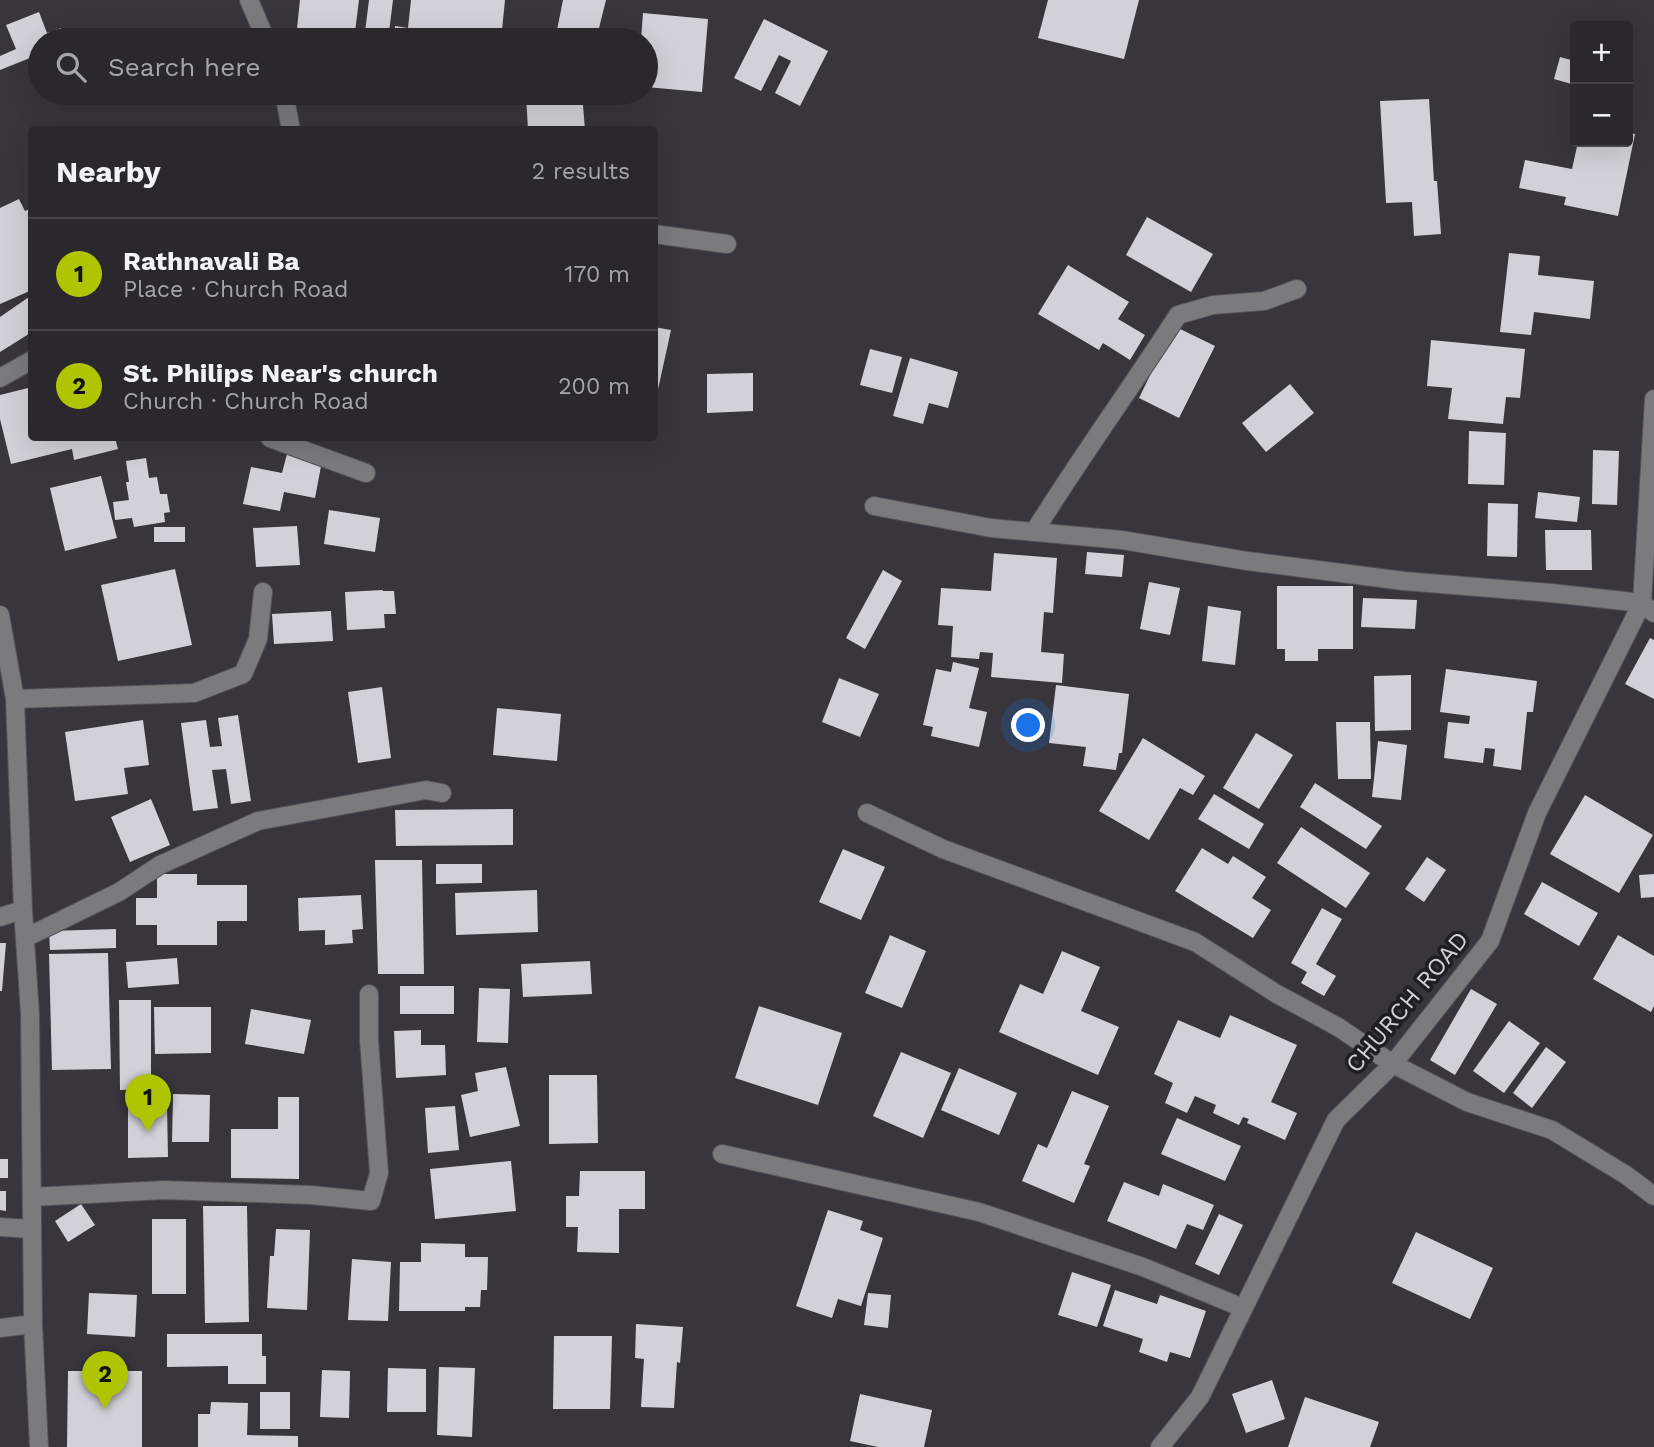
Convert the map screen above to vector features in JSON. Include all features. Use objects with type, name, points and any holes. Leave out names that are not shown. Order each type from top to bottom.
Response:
[{"type":"street","points":[[250,0],[261,28]]},
{"type":"street","points":[[286,105],[290,126]]},
{"type":"street","points":[[658,235],[727,244]]},
{"type":"street","points":[[1034,532],[1076,464],[1135,382],[1178,315],[1213,306],[1264,300],[1297,289]]},
{"type":"street","points":[[0,378],[28,362]]},
{"type":"street","name":"CHURCH ROAD","points":[[1160,1447],[1200,1397],[1336,1120],[1393,1063],[1490,942],[1537,813],[1648,608],[1654,398]]},
{"type":"street","points":[[278,441],[366,473]]},
{"type":"street","points":[[874,506],[990,528],[1122,540],[1247,562],[1404,581],[1551,593],[1648,608]]},
{"type":"street","points":[[15,699],[194,693],[243,674],[258,639],[262,592]]},
{"type":"street","points":[[0,615],[15,699],[30,1014],[33,1325],[39,1447]]},
{"type":"street","points":[[25,938],[119,892],[160,865],[258,821],[426,790],[442,793]]},
{"type":"street","points":[[867,813],[943,849],[1195,942],[1393,1063],[1466,1102],[1552,1130],[1626,1175],[1654,1196]]},
{"type":"street","points":[[0,917],[23,910]]},
{"type":"street","points":[[32,1197],[164,1190],[311,1195],[371,1201],[379,1173],[369,1041],[369,994]]},
{"type":"street","points":[[722,1154],[979,1212],[1143,1267],[1242,1308]]},
{"type":"street","points":[[0,1227],[32,1228]]},
{"type":"street","points":[[0,1328],[33,1325]]},
{"type":"building","points":[[300,0],[359,0],[356,28],[297,28]]},
{"type":"building","points":[[369,0],[393,0],[390,28],[366,28]]},
{"type":"building","points":[[411,0],[505,0],[502,28],[408,28]]},
{"type":"building","points":[[563,0],[606,0],[599,28],[557,28]]},
{"type":"building","points":[[1048,0],[1139,0],[1124,59],[1038,38]]},
{"type":"building","points":[[39,12],[45,28],[28,28],[28,59],[0,70],[0,56],[16,49],[6,25]]},
{"type":"building","points":[[643,13],[708,19],[702,92],[658,88],[658,28],[642,28]]},
{"type":"building","points":[[764,19],[828,51],[800,106],[775,93],[791,61],[779,55],[761,91],[734,78]]},
{"type":"building","points":[[1560,57],[1570,60],[1570,84],[1554,79]]},
{"type":"building","points":[[1429,99],[1434,181],[1437,181],[1441,234],[1414,236],[1412,202],[1386,203],[1380,101]]},
{"type":"building","points":[[527,105],[583,105],[585,126],[528,126]]},
{"type":"building","points":[[1577,147],[1632,147],[1618,216],[1564,205],[1566,197],[1519,188],[1525,160],[1572,169]]},
{"type":"building","points":[[19,199],[25,211],[28,210],[28,292],[0,304],[0,208]]},
{"type":"building","points":[[1147,217],[1213,254],[1191,292],[1126,255]]},
{"type":"building","points":[[1509,253],[1540,256],[1538,275],[1594,281],[1590,319],[1534,312],[1531,335],[1500,332]]},
{"type":"building","points":[[1068,265],[1129,302],[1118,319],[1145,335],[1130,360],[1103,343],[1099,350],[1038,314]]},
{"type":"building","points":[[28,298],[28,334],[0,352],[0,317]]},
{"type":"building","points":[[1174,326],[1215,346],[1179,418],[1139,398]]},
{"type":"building","points":[[658,328],[671,330],[658,389]]},
{"type":"building","points":[[1431,340],[1525,349],[1520,398],[1506,397],[1503,424],[1448,419],[1452,388],[1427,386]]},
{"type":"building","points":[[870,349],[902,357],[892,393],[860,385]]},
{"type":"building","points":[[910,358],[958,372],[948,408],[929,403],[923,424],[893,416]]},
{"type":"building","points":[[753,373],[753,411],[707,413],[707,374]]},
{"type":"building","points":[[1290,384],[1314,413],[1266,452],[1242,423]]},
{"type":"building","points":[[28,388],[28,441],[116,441],[118,449],[74,460],[72,449],[11,464],[0,419],[0,395]]},
{"type":"building","points":[[1469,431],[1506,433],[1504,485],[1468,484]]},
{"type":"building","points":[[1593,450],[1619,451],[1617,505],[1592,504]]},
{"type":"building","points":[[287,454],[322,461],[315,498],[284,492],[280,511],[243,504],[251,467],[282,473]]},
{"type":"building","points":[[146,458],[149,478],[157,477],[160,494],[167,494],[170,512],[164,513],[165,522],[134,527],[132,518],[115,520],[113,502],[129,500],[126,461]]},
{"type":"building","points":[[101,476],[117,538],[65,551],[50,488]]},
{"type":"building","points":[[1538,492],[1580,497],[1577,522],[1535,518]]},
{"type":"building","points":[[1488,503],[1518,504],[1517,557],[1487,556]]},
{"type":"building","points":[[329,510],[380,518],[375,552],[324,544]]},
{"type":"building","points":[[297,526],[300,565],[256,567],[253,528]]},
{"type":"building","points":[[154,527],[185,527],[185,542],[154,542]]},
{"type":"building","points":[[1545,530],[1591,530],[1592,570],[1546,570]]},
{"type":"building","points":[[1087,552],[1124,555],[1122,577],[1085,574]]},
{"type":"building","points":[[994,553],[1057,558],[1053,613],[1044,612],[1041,652],[1064,654],[1062,683],[991,677],[993,653],[980,652],[979,659],[951,657],[953,626],[938,625],[941,588],[991,591]]},
{"type":"building","points":[[175,569],[192,645],[118,661],[101,585]]},
{"type":"building","points":[[883,570],[902,581],[865,649],[846,638]]},
{"type":"building","points":[[1149,582],[1180,588],[1170,635],[1140,629]]},
{"type":"building","points":[[1277,586],[1353,586],[1353,649],[1318,649],[1318,661],[1285,661],[1285,649],[1277,649]]},
{"type":"building","points":[[394,591],[396,614],[384,614],[385,628],[347,630],[345,592]]},
{"type":"building","points":[[1363,598],[1417,600],[1415,629],[1361,627]]},
{"type":"building","points":[[1208,606],[1241,611],[1235,665],[1202,661]]},
{"type":"building","points":[[331,611],[333,641],[274,644],[272,614]]},
{"type":"building","points":[[1650,638],[1654,640],[1654,699],[1625,684]]},
{"type":"building","points":[[953,662],[979,668],[969,708],[987,712],[979,747],[931,736],[933,727],[923,725],[936,669],[951,672]]},
{"type":"building","points":[[1446,669],[1537,681],[1533,712],[1527,712],[1521,770],[1493,766],[1495,749],[1485,748],[1483,763],[1444,758],[1448,722],[1469,724],[1470,716],[1440,712]]},
{"type":"building","points":[[1411,675],[1411,730],[1375,731],[1374,676]]},
{"type":"building","points":[[839,678],[879,694],[860,737],[822,722]]},
{"type":"building","points":[[1056,685],[1129,694],[1122,753],[1119,753],[1116,770],[1083,766],[1086,747],[1049,743]]},
{"type":"building","points":[[382,687],[391,758],[358,763],[348,692]]},
{"type":"building","points":[[497,708],[561,714],[557,761],[493,755]]},
{"type":"building","points":[[238,715],[251,801],[231,804],[226,769],[212,770],[218,808],[193,811],[181,723],[206,720],[210,747],[222,746],[218,718]]},
{"type":"building","points":[[143,720],[149,765],[124,768],[128,794],[75,801],[65,732]]},
{"type":"building","points":[[1336,722],[1370,722],[1371,779],[1338,779]]},
{"type":"building","points":[[1256,733],[1293,755],[1259,809],[1223,788]]},
{"type":"building","points":[[1143,738],[1205,776],[1193,795],[1180,788],[1149,840],[1099,811]]},
{"type":"building","points":[[1378,741],[1407,745],[1401,800],[1372,797]]},
{"type":"building","points":[[1315,783],[1382,826],[1366,849],[1300,807]]},
{"type":"building","points":[[1214,794],[1264,824],[1249,849],[1198,819]]},
{"type":"building","points":[[1585,795],[1653,835],[1619,893],[1550,854]]},
{"type":"building","points":[[151,799],[170,845],[130,862],[111,817]]},
{"type":"building","points":[[513,809],[513,845],[396,846],[395,810]]},
{"type":"building","points":[[1301,827],[1370,873],[1346,908],[1277,863]]},
{"type":"building","points":[[1202,848],[1228,864],[1233,856],[1266,877],[1252,898],[1271,910],[1253,938],[1175,891]]},
{"type":"building","points":[[843,849],[885,867],[861,920],[819,902]]},
{"type":"building","points":[[1427,857],[1446,870],[1424,902],[1405,889]]},
{"type":"building","points":[[375,860],[422,860],[424,974],[378,974]]},
{"type":"building","points":[[436,864],[482,864],[482,883],[436,884]]},
{"type":"building","points":[[157,874],[197,874],[197,885],[247,885],[247,921],[217,921],[217,945],[157,945],[157,925],[136,925],[136,898],[157,898]]},
{"type":"building","points":[[1654,874],[1654,897],[1641,898],[1639,875]]},
{"type":"building","points":[[1542,882],[1598,913],[1579,946],[1524,914]]},
{"type":"building","points":[[537,890],[538,932],[456,935],[455,893]]},
{"type":"building","points":[[361,895],[363,929],[352,930],[353,943],[325,945],[325,930],[299,931],[298,898]]},
{"type":"building","points":[[1322,908],[1342,919],[1316,964],[1336,976],[1324,996],[1301,983],[1307,972],[1291,963]]},
{"type":"building","points":[[116,929],[116,948],[50,950],[49,931]]},
{"type":"building","points":[[890,935],[926,951],[902,1008],[865,993]]},
{"type":"building","points":[[1618,935],[1654,956],[1654,1006],[1651,1012],[1593,979]]},
{"type":"building","points":[[0,943],[6,943],[2,991],[0,991]]},
{"type":"building","points":[[1062,951],[1100,967],[1081,1011],[1119,1027],[1098,1075],[999,1032],[1020,984],[1043,994]]},
{"type":"building","points":[[108,953],[111,1069],[52,1070],[49,954]]},
{"type":"building","points":[[177,958],[179,984],[128,988],[126,962]]},
{"type":"building","points":[[590,961],[592,994],[523,997],[521,964]]},
{"type":"building","points":[[400,986],[454,986],[454,1014],[400,1014]]},
{"type":"building","points":[[479,988],[510,989],[508,1043],[477,1042]]},
{"type":"building","points":[[1471,989],[1497,1004],[1455,1075],[1430,1060]]},
{"type":"building","points":[[119,1000],[151,1000],[151,1089],[120,1090]]},
{"type":"building","points":[[759,1006],[842,1033],[818,1105],[735,1078]]},
{"type":"building","points":[[154,1007],[211,1007],[211,1053],[155,1054]]},
{"type":"building","points":[[251,1009],[311,1020],[304,1054],[245,1044]]},
{"type":"building","points":[[1230,1015],[1297,1045],[1271,1102],[1297,1113],[1285,1140],[1247,1123],[1249,1119],[1243,1117],[1239,1125],[1213,1113],[1216,1105],[1195,1096],[1187,1113],[1165,1103],[1173,1083],[1154,1074],[1178,1020],[1220,1038]]},
{"type":"building","points":[[1509,1021],[1540,1043],[1504,1093],[1473,1071]]},
{"type":"building","points":[[421,1030],[421,1045],[445,1045],[446,1075],[396,1078],[394,1031]]},
{"type":"building","points":[[1546,1047],[1566,1062],[1532,1108],[1513,1093]]},
{"type":"building","points":[[901,1052],[951,1073],[923,1138],[873,1116]]},
{"type":"building","points":[[506,1067],[520,1126],[470,1137],[461,1095],[478,1091],[475,1073]]},
{"type":"building","points":[[959,1068],[1017,1093],[999,1135],[941,1110]]},
{"type":"building","points":[[549,1075],[597,1075],[598,1143],[549,1144]]},
{"type":"building","points":[[1072,1091],[1109,1106],[1084,1164],[1090,1166],[1074,1203],[1022,1181],[1038,1144],[1047,1148]]},
{"type":"building","points":[[173,1094],[210,1095],[209,1142],[172,1142]]},
{"type":"building","points":[[278,1097],[299,1097],[299,1179],[231,1178],[231,1129],[278,1129]]},
{"type":"building","points":[[128,1106],[167,1106],[168,1157],[128,1158]]},
{"type":"building","points":[[455,1106],[459,1150],[428,1153],[425,1108]]},
{"type":"building","points":[[1177,1118],[1241,1146],[1225,1181],[1161,1154]]},
{"type":"building","points":[[0,1159],[8,1159],[8,1178],[0,1178]]},
{"type":"building","points":[[511,1161],[516,1211],[435,1219],[430,1169]]},
{"type":"building","points":[[580,1171],[645,1171],[645,1209],[619,1209],[619,1253],[577,1252],[578,1227],[566,1227],[566,1196],[579,1196]]},
{"type":"building","points":[[1124,1182],[1159,1196],[1163,1184],[1214,1205],[1203,1230],[1187,1224],[1176,1249],[1107,1221]]},
{"type":"building","points":[[0,1191],[6,1191],[6,1211],[0,1210]]},
{"type":"building","points":[[81,1204],[95,1225],[68,1242],[55,1221]]},
{"type":"building","points":[[203,1206],[247,1206],[249,1322],[205,1323]]},
{"type":"building","points":[[828,1210],[863,1221],[860,1230],[883,1238],[861,1306],[838,1299],[832,1318],[796,1306]]},
{"type":"building","points":[[1219,1214],[1243,1225],[1219,1275],[1195,1264]]},
{"type":"building","points":[[152,1219],[186,1219],[186,1294],[152,1294]]},
{"type":"building","points":[[276,1229],[310,1230],[307,1310],[267,1308],[270,1256],[274,1256]]},
{"type":"building","points":[[1416,1232],[1493,1268],[1470,1319],[1392,1283]]},
{"type":"building","points":[[421,1243],[465,1244],[465,1257],[488,1257],[487,1290],[481,1290],[480,1307],[465,1307],[465,1311],[399,1311],[400,1262],[421,1262]]},
{"type":"building","points":[[352,1259],[391,1262],[388,1321],[348,1320]]},
{"type":"building","points":[[1072,1272],[1111,1285],[1097,1327],[1058,1315]]},
{"type":"building","points":[[1115,1290],[1157,1304],[1160,1295],[1206,1311],[1190,1358],[1170,1352],[1167,1362],[1139,1352],[1143,1339],[1103,1326]]},
{"type":"building","points":[[89,1293],[137,1295],[135,1337],[87,1334]]},
{"type":"building","points":[[868,1293],[891,1295],[888,1328],[864,1325]]},
{"type":"building","points":[[636,1324],[683,1327],[674,1408],[641,1407],[644,1359],[635,1358]]},
{"type":"building","points":[[167,1334],[262,1334],[262,1356],[266,1356],[266,1384],[228,1384],[228,1366],[167,1367]]},
{"type":"building","points":[[554,1336],[612,1336],[610,1409],[553,1409]]},
{"type":"building","points":[[439,1367],[475,1368],[472,1437],[437,1435]]},
{"type":"building","points":[[388,1368],[426,1369],[426,1412],[387,1412]]},
{"type":"building","points":[[322,1370],[350,1371],[349,1418],[320,1417]]},
{"type":"building","points":[[68,1371],[142,1371],[142,1447],[67,1447]]},
{"type":"building","points":[[1272,1380],[1285,1419],[1246,1433],[1232,1394]]},
{"type":"building","points":[[260,1392],[290,1392],[290,1429],[260,1429]]},
{"type":"building","points":[[860,1394],[932,1410],[924,1447],[878,1447],[850,1441]]},
{"type":"building","points":[[1305,1397],[1379,1422],[1370,1447],[1288,1447]]},
{"type":"building","points":[[211,1402],[248,1403],[247,1435],[298,1436],[298,1447],[198,1447],[198,1414],[210,1414]]},
{"type":"place","name":"Rathnavali Ba","points":[[148,1132]]},
{"type":"place","name":"St. Philips Near's church","points":[[105,1409]]}]
